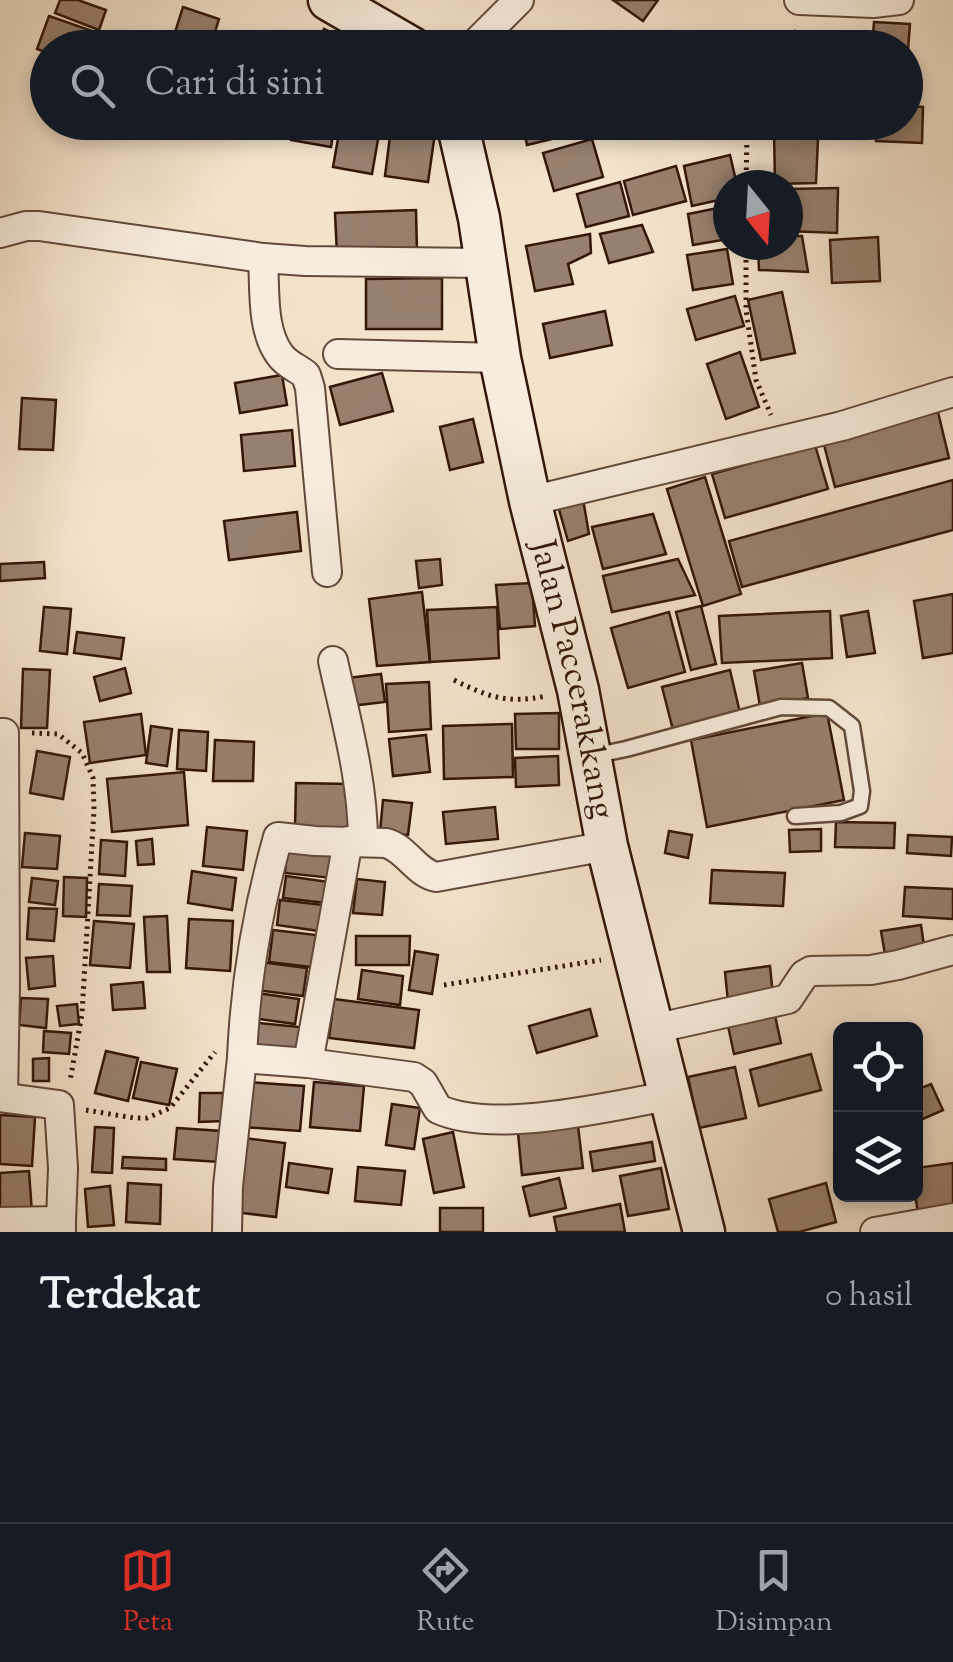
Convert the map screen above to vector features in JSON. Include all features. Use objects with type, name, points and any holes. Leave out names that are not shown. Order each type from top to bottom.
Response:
[{"type":"main road","points":[[328,0],[380,30]]},
{"type":"main road","name":"Jalan Paccerakkang","points":[[461,140],[530,501],[578,690],[607,846],[704,1232]]},
{"type":"street","points":[[489,30],[519,0]]},
{"type":"street","points":[[800,0],[874,4],[899,0]]},
{"type":"street","points":[[0,233],[26,226],[52,227],[263,258],[485,263]]},
{"type":"street","points":[[263,258],[273,342],[287,363],[306,375],[310,388],[327,572]]},
{"type":"street","points":[[338,354],[500,358]]},
{"type":"street","points":[[530,501],[842,426],[953,392]]},
{"type":"street","points":[[308,1062],[363,811],[333,661]]},
{"type":"street","points":[[0,1222],[60,1227],[63,1168],[62,1106],[2,1097],[2,733]]},
{"type":"street","points":[[226,1232],[244,1018],[267,876],[278,837],[395,846],[422,872],[436,878],[607,846]]},
{"type":"street","points":[[653,1029],[788,999],[811,970],[872,970],[953,950]]},
{"type":"street","points":[[242,1058],[308,1062],[414,1077],[438,1109],[484,1118],[552,1115],[669,1096]]},
{"type":"street","points":[[875,1232],[953,1218]]},
{"type":"lane","points":[[591,756],[781,707],[828,708],[852,726],[862,791],[860,806],[841,813],[795,816]]},
{"type":"path","points":[[746,170],[747,140]]},
{"type":"path","points":[[746,260],[746,310],[756,380],[782,441]]},
{"type":"path","points":[[454,680],[502,700],[522,701],[578,690]]},
{"type":"path","points":[[2,733],[58,734],[82,753],[93,778],[82,1014],[62,1106],[134,1118],[147,1118],[170,1108],[244,1018]]},
{"type":"path","points":[[444,985],[634,955]]},
{"type":"building","points":[[60,0],[78,0],[106,10],[99,30],[55,13]]},
{"type":"building","points":[[613,0],[658,0],[643,21]]},
{"type":"building","points":[[183,7],[219,19],[216,30],[176,30]]},
{"type":"building","points":[[49,16],[89,30],[44,30]]},
{"type":"building","points":[[874,22],[910,24],[910,30],[873,30]]},
{"type":"building","points":[[291,140],[332,140],[331,147]]},
{"type":"building","points":[[338,140],[378,140],[372,174],[333,167]]},
{"type":"building","points":[[390,140],[434,140],[428,182],[385,176]]},
{"type":"building","points":[[592,140],[603,177],[554,191],[543,153]]},
{"type":"building","points":[[774,140],[818,140],[816,183],[803,183],[803,170],[775,170]]},
{"type":"building","points":[[876,140],[922,140],[922,143]]},
{"type":"building","points":[[730,155],[734,170],[713,170],[713,201],[692,206],[684,166]]},
{"type":"building","points":[[676,166],[686,201],[633,215],[624,181]]},
{"type":"building","points":[[620,182],[629,216],[586,227],[577,194]]},
{"type":"building","points":[[838,188],[837,233],[803,232],[803,189]]},
{"type":"building","points":[[713,209],[713,242],[693,245],[688,214]]},
{"type":"building","points":[[416,210],[417,253],[337,255],[335,213]]},
{"type":"building","points":[[642,225],[653,252],[609,263],[600,234]]},
{"type":"building","points":[[590,234],[591,253],[568,264],[573,284],[535,291],[526,246]]},
{"type":"building","points":[[878,237],[880,281],[832,283],[830,240]]},
{"type":"building","points":[[803,242],[808,272],[759,270],[759,260],[803,260]]},
{"type":"building","points":[[713,251],[713,260],[729,260],[733,284],[693,290],[687,255]]},
{"type":"building","points":[[442,278],[442,329],[366,329],[366,279]]},
{"type":"building","points":[[782,292],[795,353],[761,360],[748,300]]},
{"type":"building","points":[[735,296],[744,326],[696,340],[687,309]]},
{"type":"building","points":[[605,311],[612,345],[550,358],[543,324]]},
{"type":"building","points":[[740,352],[759,407],[726,419],[707,364]]},
{"type":"building","points":[[382,373],[393,411],[340,425],[330,387]]},
{"type":"building","points":[[282,375],[287,405],[240,413],[235,383]]},
{"type":"building","points":[[22,398],[56,400],[53,450],[19,449]]},
{"type":"building","points":[[938,412],[949,458],[835,487],[823,441]]},
{"type":"building","points":[[473,419],[483,462],[450,470],[440,427]]},
{"type":"building","points":[[292,430],[295,466],[244,471],[241,435]]},
{"type":"building","points":[[815,445],[828,489],[725,518],[712,474]]},
{"type":"building","points":[[705,477],[741,594],[703,606],[667,489]]},
{"type":"building","points":[[953,480],[953,530],[742,587],[729,541]]},
{"type":"building","points":[[583,499],[589,534],[568,541],[558,506]]},
{"type":"building","points":[[297,512],[301,551],[229,560],[224,521]]},
{"type":"building","points":[[653,514],[666,554],[603,569],[592,527]]},
{"type":"building","points":[[440,559],[442,585],[419,588],[416,561]]},
{"type":"building","points":[[678,559],[695,595],[612,612],[603,576]]},
{"type":"building","points":[[44,562],[45,578],[0,581],[0,564]]},
{"type":"building","points":[[532,583],[535,626],[500,629],[496,585]]},
{"type":"building","points":[[422,592],[430,662],[377,666],[369,599]]},
{"type":"building","points":[[953,594],[953,653],[923,658],[914,601]]},
{"type":"building","points":[[701,606],[716,664],[691,670],[676,612]]},
{"type":"building","points":[[44,607],[71,609],[67,654],[40,651]]},
{"type":"building","points":[[497,607],[499,658],[430,662],[427,610]]},
{"type":"building","points":[[830,611],[832,658],[722,663],[719,616]]},
{"type":"building","points":[[868,611],[875,653],[847,657],[841,616]]},
{"type":"building","points":[[669,612],[685,672],[628,688],[611,628]]},
{"type":"building","points":[[77,632],[124,638],[121,659],[74,653]]},
{"type":"building","points":[[802,663],[808,698],[760,706],[754,671]]},
{"type":"building","points":[[125,668],[131,693],[100,701],[94,677]]},
{"type":"building","points":[[23,669],[50,670],[47,728],[21,728]]},
{"type":"building","points":[[730,670],[740,713],[673,730],[662,687]]},
{"type":"building","points":[[381,674],[385,702],[350,706],[347,678]]},
{"type":"building","points":[[429,682],[431,729],[389,732],[386,684]]},
{"type":"building","points":[[559,713],[559,749],[516,749],[515,714]]},
{"type":"building","points":[[827,713],[844,800],[707,827],[691,740]]},
{"type":"building","points":[[141,714],[146,755],[90,763],[84,722]]},
{"type":"building","points":[[512,724],[513,777],[444,779],[443,726]]},
{"type":"building","points":[[151,726],[172,729],[167,766],[146,763]]},
{"type":"building","points":[[179,730],[208,732],[206,771],[177,769]]},
{"type":"building","points":[[426,735],[430,772],[393,776],[389,739]]},
{"type":"building","points":[[215,740],[254,742],[253,781],[213,781]]},
{"type":"building","points":[[37,751],[70,757],[63,799],[30,793]]},
{"type":"building","points":[[558,756],[559,785],[516,787],[515,758]]},
{"type":"building","points":[[184,772],[188,825],[112,832],[107,779]]},
{"type":"building","points":[[296,783],[350,784],[348,829],[295,827]]},
{"type":"building","points":[[383,800],[412,803],[408,835],[380,832]]},
{"type":"building","points":[[495,807],[498,839],[446,844],[443,812]]},
{"type":"building","points":[[836,822],[895,823],[894,848],[835,847]]},
{"type":"building","points":[[207,827],[247,831],[243,870],[203,866]]},
{"type":"building","points":[[821,829],[821,851],[790,852],[789,830]]},
{"type":"building","points":[[669,831],[692,835],[688,858],[665,853]]},
{"type":"building","points":[[25,833],[60,836],[57,869],[22,867]]},
{"type":"building","points":[[908,835],[952,837],[951,856],[907,853]]},
{"type":"building","points":[[152,839],[154,864],[138,865],[136,841]]},
{"type":"building","points":[[101,840],[127,842],[125,876],[99,874]]},
{"type":"building","points":[[287,850],[335,855],[332,878],[285,873]]},
{"type":"building","points":[[712,870],[785,873],[783,906],[710,903]]},
{"type":"building","points":[[192,871],[236,878],[232,910],[188,903]]},
{"type":"building","points":[[286,876],[329,882],[326,903],[283,898]]},
{"type":"building","points":[[64,877],[87,878],[86,917],[63,916]]},
{"type":"building","points":[[32,878],[58,881],[55,905],[29,902]]},
{"type":"building","points":[[357,879],[385,882],[382,915],[353,913]]},
{"type":"building","points":[[99,884],[132,886],[130,916],[97,915]]},
{"type":"building","points":[[905,887],[953,889],[953,919],[903,916]]},
{"type":"building","points":[[280,900],[323,905],[319,931],[277,925]]},
{"type":"building","points":[[29,908],[57,909],[54,941],[27,939]]},
{"type":"building","points":[[167,916],[170,972],[147,972],[144,917]]},
{"type":"building","points":[[189,919],[233,921],[230,971],[186,968]]},
{"type":"building","points":[[94,921],[134,924],[130,968],[90,965]]},
{"type":"building","points":[[921,925],[925,953],[886,960],[881,931]]},
{"type":"building","points":[[273,930],[316,935],[311,967],[269,962]]},
{"type":"building","points":[[356,936],[410,936],[409,965],[356,965]]},
{"type":"building","points":[[415,951],[438,955],[432,994],[409,990]]},
{"type":"building","points":[[53,956],[55,986],[29,989],[26,958]]},
{"type":"building","points":[[260,962],[307,968],[303,996],[256,990]]},
{"type":"building","points":[[770,966],[773,996],[728,1002],[725,972]]},
{"type":"building","points":[[362,970],[403,976],[400,1005],[358,999]]},
{"type":"building","points":[[143,982],[145,1008],[113,1010],[111,985]]},
{"type":"building","points":[[257,993],[299,999],[295,1024],[253,1018]]},
{"type":"building","points":[[21,998],[48,999],[46,1028],[19,1025]]},
{"type":"building","points":[[334,999],[419,1010],[414,1048],[329,1038]]},
{"type":"building","points":[[77,1004],[79,1024],[60,1026],[57,1006]]},
{"type":"building","points":[[590,1009],[597,1036],[537,1053],[529,1026]]},
{"type":"building","points":[[774,1011],[781,1043],[734,1054],[727,1021]]},
{"type":"building","points":[[249,1022],[300,1027],[297,1056],[246,1050]]},
{"type":"building","points":[[44,1031],[71,1033],[69,1054],[43,1052]]},
{"type":"building","points":[[106,1051],[138,1058],[128,1101],[95,1093]]},
{"type":"building","points":[[811,1054],[821,1090],[759,1106],[750,1070]]},
{"type":"building","points":[[49,1058],[49,1081],[33,1081],[33,1059]]},
{"type":"building","points":[[141,1062],[177,1069],[169,1105],[133,1098]]},
{"type":"building","points":[[735,1067],[746,1118],[699,1128],[688,1077]]},
{"type":"building","points":[[247,1082],[304,1086],[300,1131],[243,1127]]},
{"type":"building","points":[[314,1082],[364,1086],[360,1131],[310,1127]]},
{"type":"building","points":[[931,1084],[943,1110],[923,1119],[923,1112],[923,1087]]},
{"type":"building","points":[[200,1093],[223,1093],[223,1121],[199,1122]]},
{"type":"building","points":[[392,1104],[420,1108],[414,1149],[386,1145]]},
{"type":"building","points":[[0,1115],[35,1117],[32,1166],[0,1164]]},
{"type":"building","points":[[578,1126],[583,1168],[522,1175],[518,1133]]},
{"type":"building","points":[[95,1127],[114,1128],[112,1173],[92,1172]]},
{"type":"building","points":[[177,1128],[222,1131],[220,1162],[174,1159]]},
{"type":"building","points":[[453,1132],[464,1187],[434,1193],[423,1139]]},
{"type":"building","points":[[243,1138],[285,1143],[276,1217],[234,1212]]},
{"type":"building","points":[[652,1142],[655,1161],[593,1171],[590,1152]]},
{"type":"building","points":[[123,1157],[166,1159],[166,1170],[122,1168]]},
{"type":"building","points":[[289,1163],[332,1169],[328,1193],[286,1187]]},
{"type":"building","points":[[953,1163],[953,1209],[918,1214],[916,1202],[923,1202],[923,1167]]},
{"type":"building","points":[[358,1167],[405,1171],[401,1205],[355,1201]]},
{"type":"building","points":[[661,1168],[669,1209],[628,1216],[620,1176]]},
{"type":"building","points":[[29,1171],[32,1213],[0,1215],[0,1173]]},
{"type":"building","points":[[559,1178],[566,1208],[530,1216],[523,1187]]},
{"type":"building","points":[[128,1183],[161,1185],[160,1224],[126,1222]]},
{"type":"building","points":[[826,1183],[836,1222],[799,1232],[778,1232],[769,1199]]},
{"type":"building","points":[[110,1186],[114,1225],[88,1227],[85,1189]]},
{"type":"building","points":[[620,1204],[625,1232],[557,1232],[554,1217]]},
{"type":"building","points":[[440,1208],[483,1208],[483,1232],[440,1232]]}]
